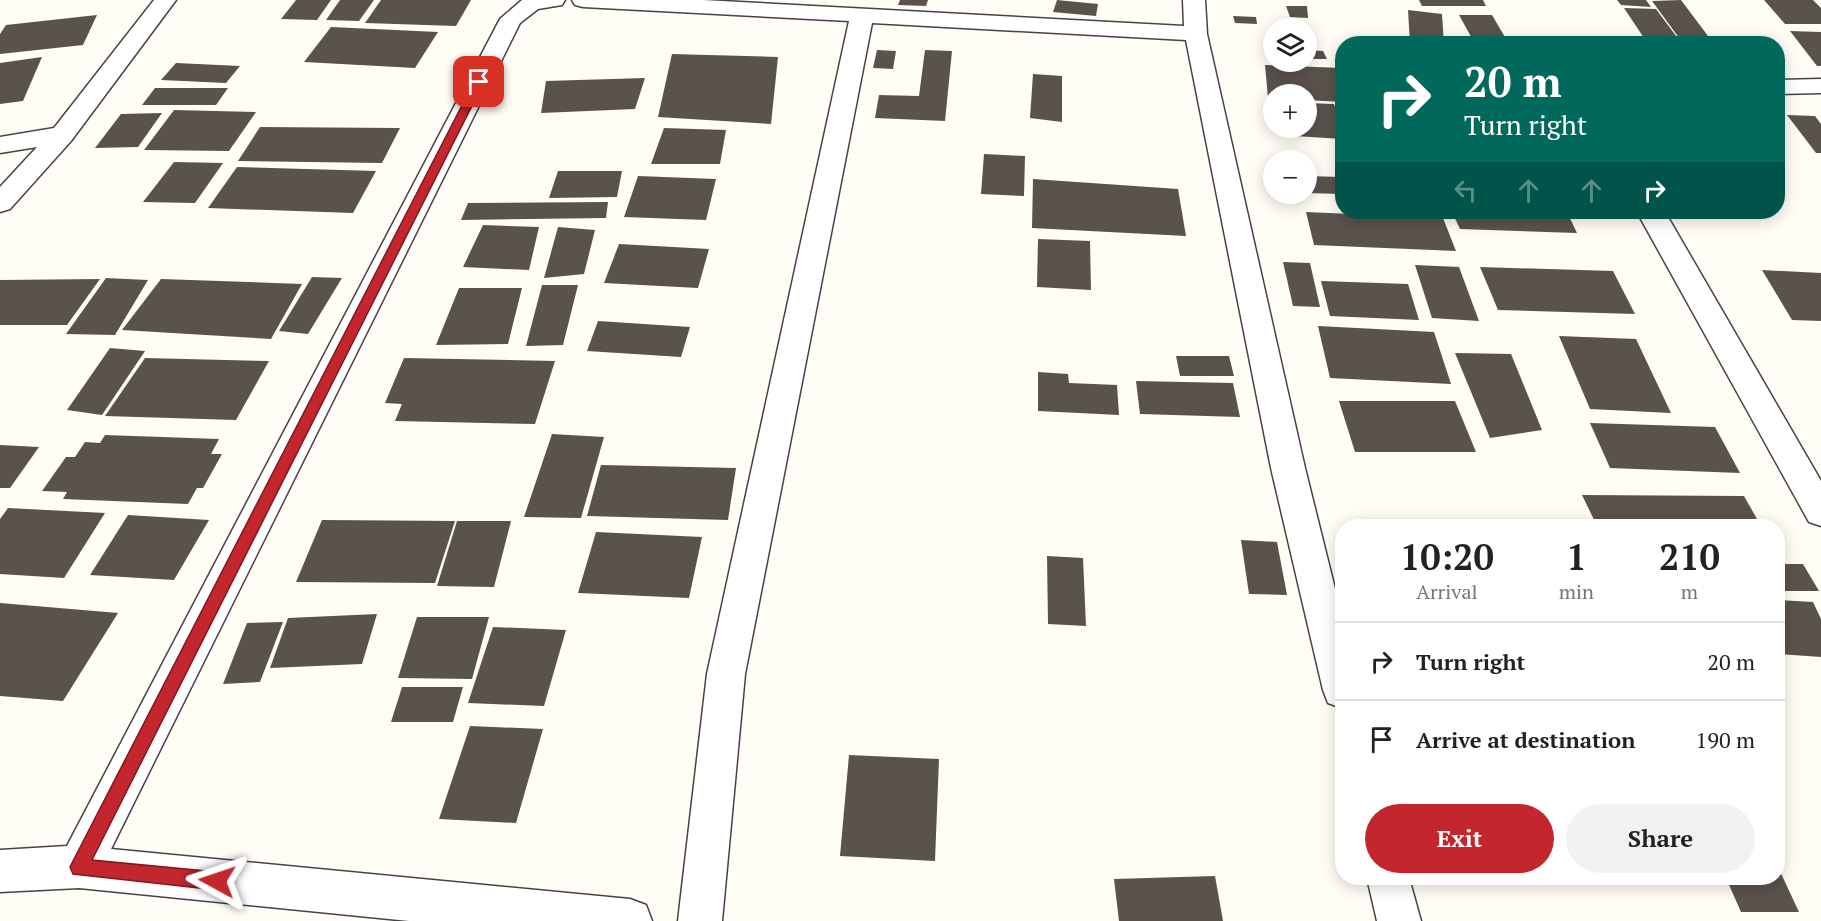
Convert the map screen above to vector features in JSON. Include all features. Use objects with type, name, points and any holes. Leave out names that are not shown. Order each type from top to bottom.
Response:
[{"type":"street","points":[[0,203],[62,135],[165,0]]},
{"type":"street","points":[[79,867],[511,19],[531,4],[554,0]]},
{"type":"street","points":[[583,0],[1196,34]]},
{"type":"street","points":[[1194,0],[1196,34],[1288,468],[1335,661]]},
{"type":"street","points":[[700,921],[726,674],[862,14]]},
{"type":"street","points":[[1785,87],[1821,86]]},
{"type":"street","points":[[0,145],[62,135]]},
{"type":"street","points":[[1655,219],[1821,512]]},
{"type":"street","points":[[0,871],[79,867],[630,921]]},
{"type":"street","points":[[1390,885],[1399,921]]},
{"type":"building","points":[[296,0],[331,0],[317,20],[281,19]]},
{"type":"building","points":[[340,0],[374,0],[359,21],[326,20]]},
{"type":"building","points":[[381,0],[471,0],[456,26],[365,23]]},
{"type":"building","points":[[900,0],[928,0],[926,6],[898,5]]},
{"type":"building","points":[[1057,0],[1098,4],[1096,16],[1053,12]]},
{"type":"building","points":[[1419,0],[1483,0],[1486,6],[1422,6]]},
{"type":"building","points":[[1617,0],[1646,0],[1651,7],[1621,5]]},
{"type":"building","points":[[1681,0],[1708,36],[1678,36],[1652,1]]},
{"type":"building","points":[[1764,0],[1813,0],[1821,8],[1821,24],[1785,24]]},
{"type":"building","points":[[1286,6],[1307,6],[1308,18],[1290,17]]},
{"type":"building","points":[[1624,8],[1656,9],[1676,36],[1643,36]]},
{"type":"building","points":[[1408,10],[1442,14],[1443,36],[1410,36]]},
{"type":"building","points":[[97,15],[83,45],[0,54],[0,34],[6,25]]},
{"type":"building","points":[[1459,15],[1492,15],[1504,36],[1471,36]]},
{"type":"building","points":[[1233,16],[1256,17],[1257,24],[1235,23]]},
{"type":"building","points":[[331,27],[438,32],[415,68],[304,62]]},
{"type":"building","points":[[1790,31],[1821,32],[1821,66],[1817,66]]},
{"type":"building","points":[[877,50],[896,51],[893,69],[873,68]]},
{"type":"building","points":[[925,50],[952,51],[945,121],[875,118],[879,95],[919,96]]},
{"type":"building","points":[[1317,51],[1323,51],[1327,59],[1317,59]]},
{"type":"building","points":[[672,54],[778,57],[771,124],[658,117]]},
{"type":"building","points":[[42,57],[23,101],[0,104],[0,63]]},
{"type":"building","points":[[176,63],[240,66],[226,83],[161,80]]},
{"type":"building","points":[[1317,67],[1335,68],[1335,102],[1317,101],[1317,84],[1267,84],[1266,72],[1317,72]]},
{"type":"building","points":[[1033,74],[1062,76],[1062,122],[1030,118]]},
{"type":"building","points":[[645,78],[635,109],[541,113],[546,81]]},
{"type":"building","points":[[155,88],[228,88],[216,105],[142,105]]},
{"type":"building","points":[[1317,103],[1334,104],[1335,139],[1317,137]]},
{"type":"building","points":[[174,110],[256,112],[229,151],[144,150]]},
{"type":"building","points":[[162,113],[138,147],[95,148],[121,114]]},
{"type":"building","points":[[1787,115],[1815,116],[1821,124],[1821,153],[1816,153]]},
{"type":"building","points":[[260,127],[400,128],[382,163],[238,161]]},
{"type":"building","points":[[664,128],[726,130],[720,164],[651,164]]},
{"type":"building","points":[[984,154],[1025,156],[1024,196],[981,194]]},
{"type":"building","points":[[174,162],[223,163],[195,203],[143,202]]},
{"type":"building","points":[[237,167],[376,171],[353,213],[208,208]]},
{"type":"building","points":[[558,171],[622,171],[617,197],[549,198]]},
{"type":"building","points":[[638,176],[716,179],[706,220],[624,217]]},
{"type":"building","points":[[1317,176],[1335,177],[1335,194],[1317,193]]},
{"type":"building","points":[[1033,179],[1178,189],[1186,236],[1032,228]]},
{"type":"building","points":[[608,202],[606,218],[461,220],[468,203]]},
{"type":"building","points":[[1306,212],[1335,213],[1335,219],[1443,219],[1456,251],[1314,245]]},
{"type":"building","points":[[1455,219],[1570,219],[1577,233],[1460,229]]},
{"type":"building","points":[[483,225],[539,227],[529,270],[463,267]]},
{"type":"building","points":[[558,227],[595,230],[584,274],[544,278]]},
{"type":"building","points":[[1038,239],[1090,241],[1091,290],[1037,287]]},
{"type":"building","points":[[619,244],[709,249],[698,288],[604,283]]},
{"type":"building","points":[[1283,262],[1310,263],[1320,307],[1293,306]]},
{"type":"building","points":[[1415,265],[1459,267],[1479,321],[1432,318]]},
{"type":"building","points":[[1480,267],[1613,271],[1635,314],[1498,310]]},
{"type":"building","points":[[1762,270],[1821,273],[1821,321],[1792,320]]},
{"type":"building","points":[[312,277],[342,278],[308,334],[279,331]]},
{"type":"building","points":[[106,278],[148,280],[115,335],[66,334]]},
{"type":"building","points":[[100,279],[67,325],[0,325],[0,280]]},
{"type":"building","points":[[161,279],[302,284],[271,339],[122,330]]},
{"type":"building","points":[[1321,281],[1408,284],[1419,320],[1330,316]]},
{"type":"building","points":[[542,285],[578,285],[563,345],[526,346]]},
{"type":"building","points":[[459,288],[522,288],[508,344],[436,345]]},
{"type":"building","points":[[598,321],[690,327],[681,357],[587,351]]},
{"type":"building","points":[[1318,326],[1434,332],[1451,384],[1330,378]]},
{"type":"building","points":[[1559,336],[1636,339],[1671,413],[1590,409]]},
{"type":"building","points":[[110,348],[145,351],[102,415],[67,410]]},
{"type":"building","points":[[1455,353],[1511,354],[1542,430],[1490,438]]},
{"type":"building","points":[[1176,356],[1229,356],[1234,376],[1180,376]]},
{"type":"building","points":[[145,358],[269,361],[236,420],[105,416]]},
{"type":"building","points":[[404,358],[555,361],[535,424],[395,421],[402,404],[385,403]]},
{"type":"building","points":[[1038,372],[1068,374],[1069,383],[1117,385],[1119,415],[1038,411]]},
{"type":"building","points":[[1136,381],[1233,383],[1240,417],[1140,414]]},
{"type":"building","points":[[1339,401],[1455,401],[1476,452],[1355,452]]},
{"type":"building","points":[[1590,423],[1715,427],[1740,473],[1610,468]]},
{"type":"building","points":[[552,434],[604,437],[581,518],[524,517]]},
{"type":"building","points":[[105,435],[219,439],[211,454],[222,454],[203,488],[197,488],[188,504],[63,499],[67,492],[42,491],[66,457],[75,457],[85,442],[100,443]]},
{"type":"building","points":[[0,445],[39,447],[10,488],[0,488]]},
{"type":"building","points":[[601,465],[736,468],[728,520],[587,516]]},
{"type":"building","points":[[1582,495],[1744,496],[1757,519],[1594,519]]},
{"type":"building","points":[[8,508],[105,513],[64,578],[0,574],[0,519]]},
{"type":"building","points":[[128,515],[209,520],[174,580],[90,575]]},
{"type":"building","points":[[322,520],[455,521],[435,583],[296,582]]},
{"type":"building","points":[[457,521],[511,521],[494,587],[437,586]]},
{"type":"building","points":[[596,532],[702,537],[689,598],[578,593]]},
{"type":"building","points":[[1241,540],[1277,542],[1287,595],[1249,594]]},
{"type":"building","points":[[1047,556],[1083,558],[1086,626],[1048,624]]},
{"type":"building","points":[[1785,564],[1803,564],[1819,591],[1785,591]]},
{"type":"building","points":[[1785,600],[1813,602],[1821,619],[1821,657],[1785,654]]},
{"type":"building","points":[[0,603],[118,613],[63,701],[0,696]]},
{"type":"building","points":[[377,614],[362,664],[270,668],[288,618]]},
{"type":"building","points":[[417,617],[489,617],[472,679],[398,678]]},
{"type":"building","points":[[283,622],[260,682],[223,684],[247,623]]},
{"type":"building","points":[[493,627],[566,630],[544,706],[468,703]]},
{"type":"building","points":[[402,687],[463,687],[453,722],[391,722]]},
{"type":"building","points":[[470,726],[543,729],[516,823],[439,819]]},
{"type":"building","points":[[849,755],[939,759],[935,861],[840,856]]},
{"type":"building","points":[[1215,876],[1223,921],[1119,921],[1114,879]]},
{"type":"building","points":[[1785,882],[1799,912],[1741,912],[1729,885],[1785,885]]},
{"type":"route","points":[[217,881],[79,867],[479,82]]}]
